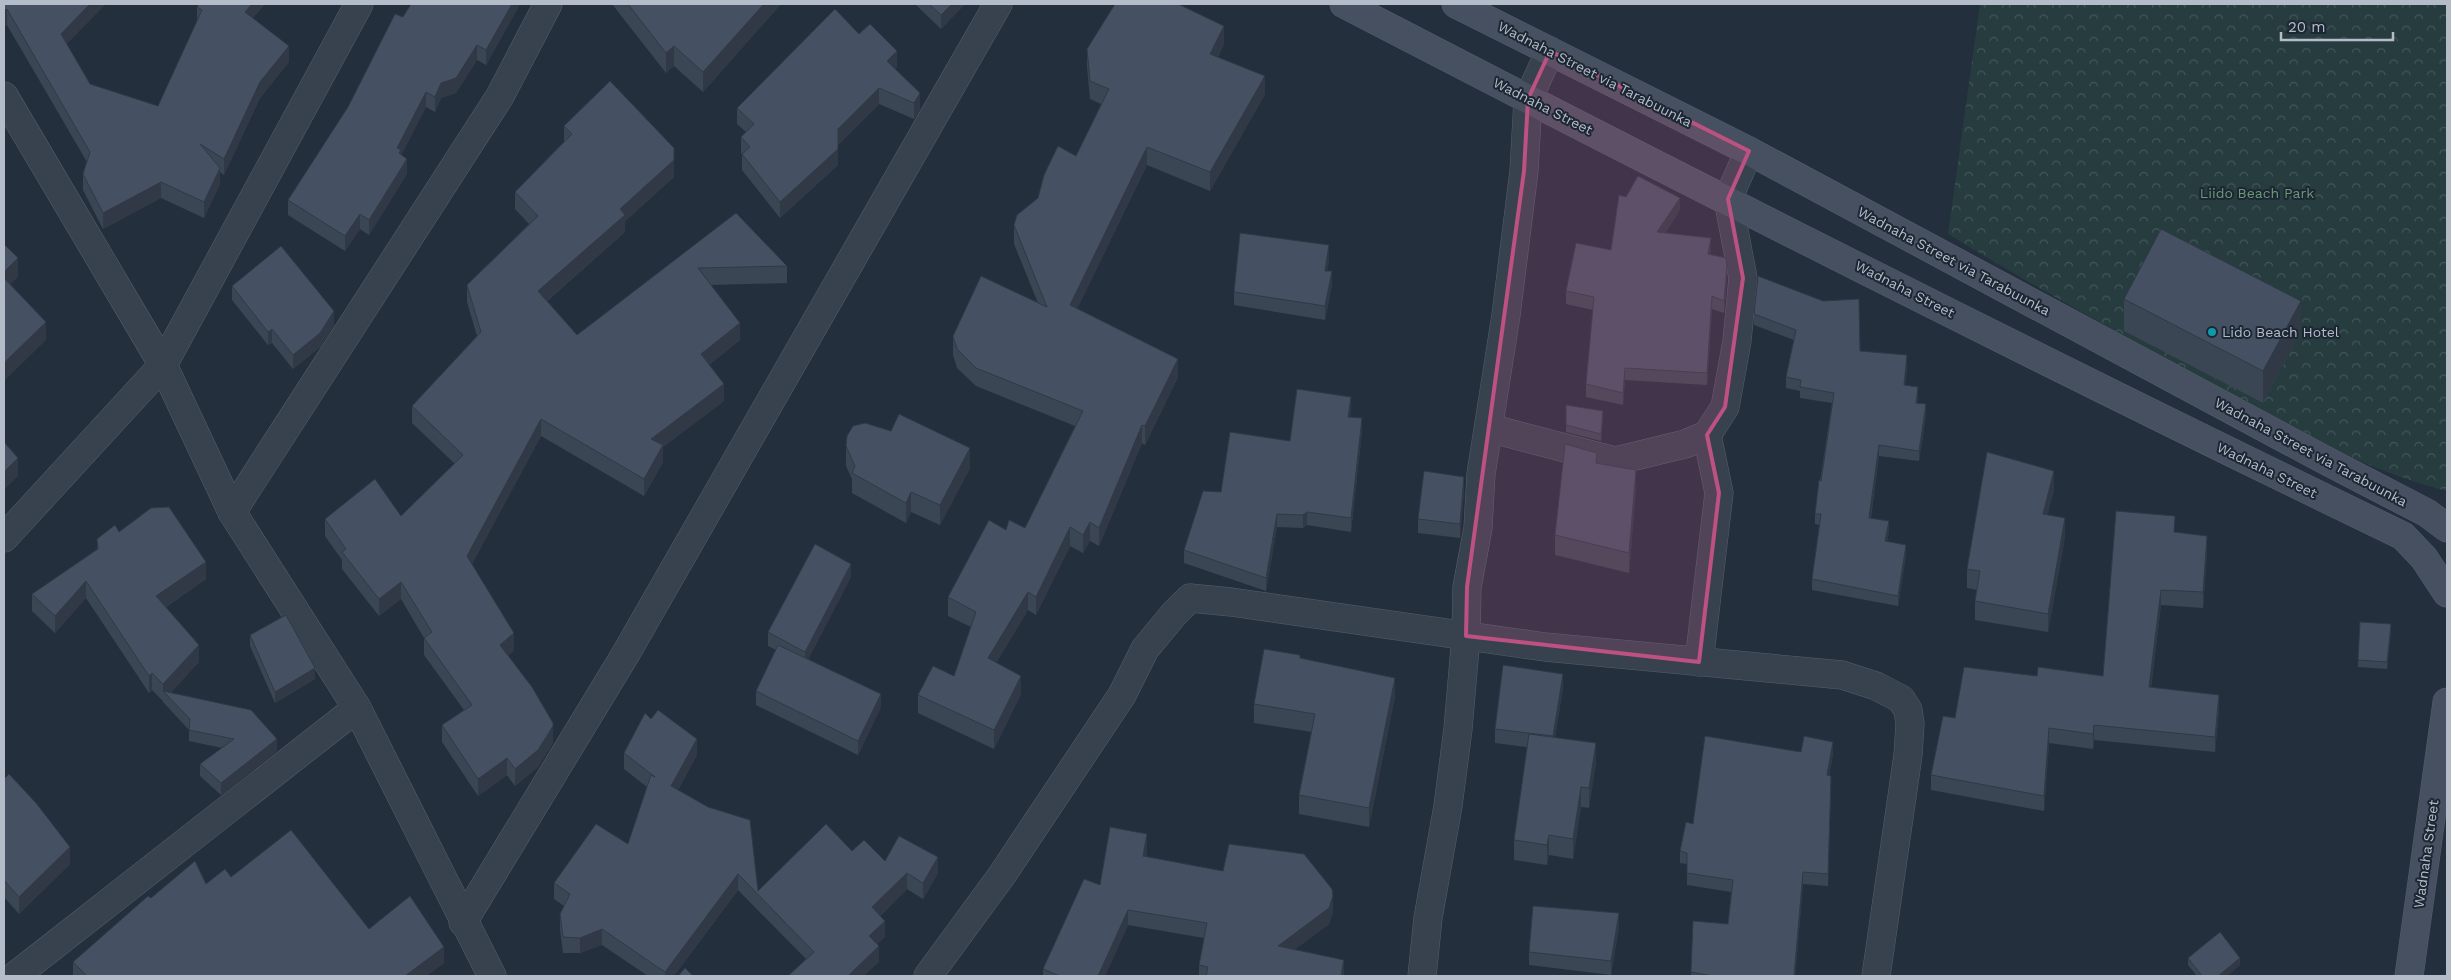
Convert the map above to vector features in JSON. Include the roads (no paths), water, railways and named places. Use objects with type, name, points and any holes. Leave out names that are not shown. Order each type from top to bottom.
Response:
[{"type":"main road","name":"Wadnaha Street","points":[[1344,4],[2148,413],[2403,536],[2424,558],[2447,593]]},
{"type":"main road","name":"Wadnaha Street via Tarabuunka","points":[[1456,4],[1749,151],[2323,459],[2419,508],[2447,528]]},
{"type":"main road","name":"Wadnaha Street","points":[[2409,976],[2447,702]]},
{"type":"street","points":[[4,538],[163,365],[359,4]]},
{"type":"street","points":[[232,512],[500,96],[548,4]]},
{"type":"street","points":[[463,922],[625,655],[998,4]]},
{"type":"street","points":[[1422,976],[1428,918],[1450,787],[1466,636],[1467,587],[1478,528],[1481,474],[1524,171],[1528,99],[1550,51]]},
{"type":"street","points":[[4,96],[163,365],[232,512],[357,708],[463,922],[492,976]]},
{"type":"street","points":[[1489,428],[1615,461],[1685,444],[1707,435],[1725,407],[1737,341],[1743,278],[1728,199],[1749,151]]},
{"type":"street","points":[[1699,662],[1719,492],[1707,435]]},
{"type":"street","points":[[928,976],[1002,875],[1122,695],[1145,649],[1190,598],[1610,654],[1842,675],[1891,693],[1901,699],[1908,710],[1910,724],[1908,755],[1876,976]]},
{"type":"street","points":[[15,976],[357,708]]},
{"type":"place","name":"Lido Beach Hotel","points":[[2212,332]]},
{"type":"park label","name":"Liido Beach Park","points":[[2257,193]]}]
